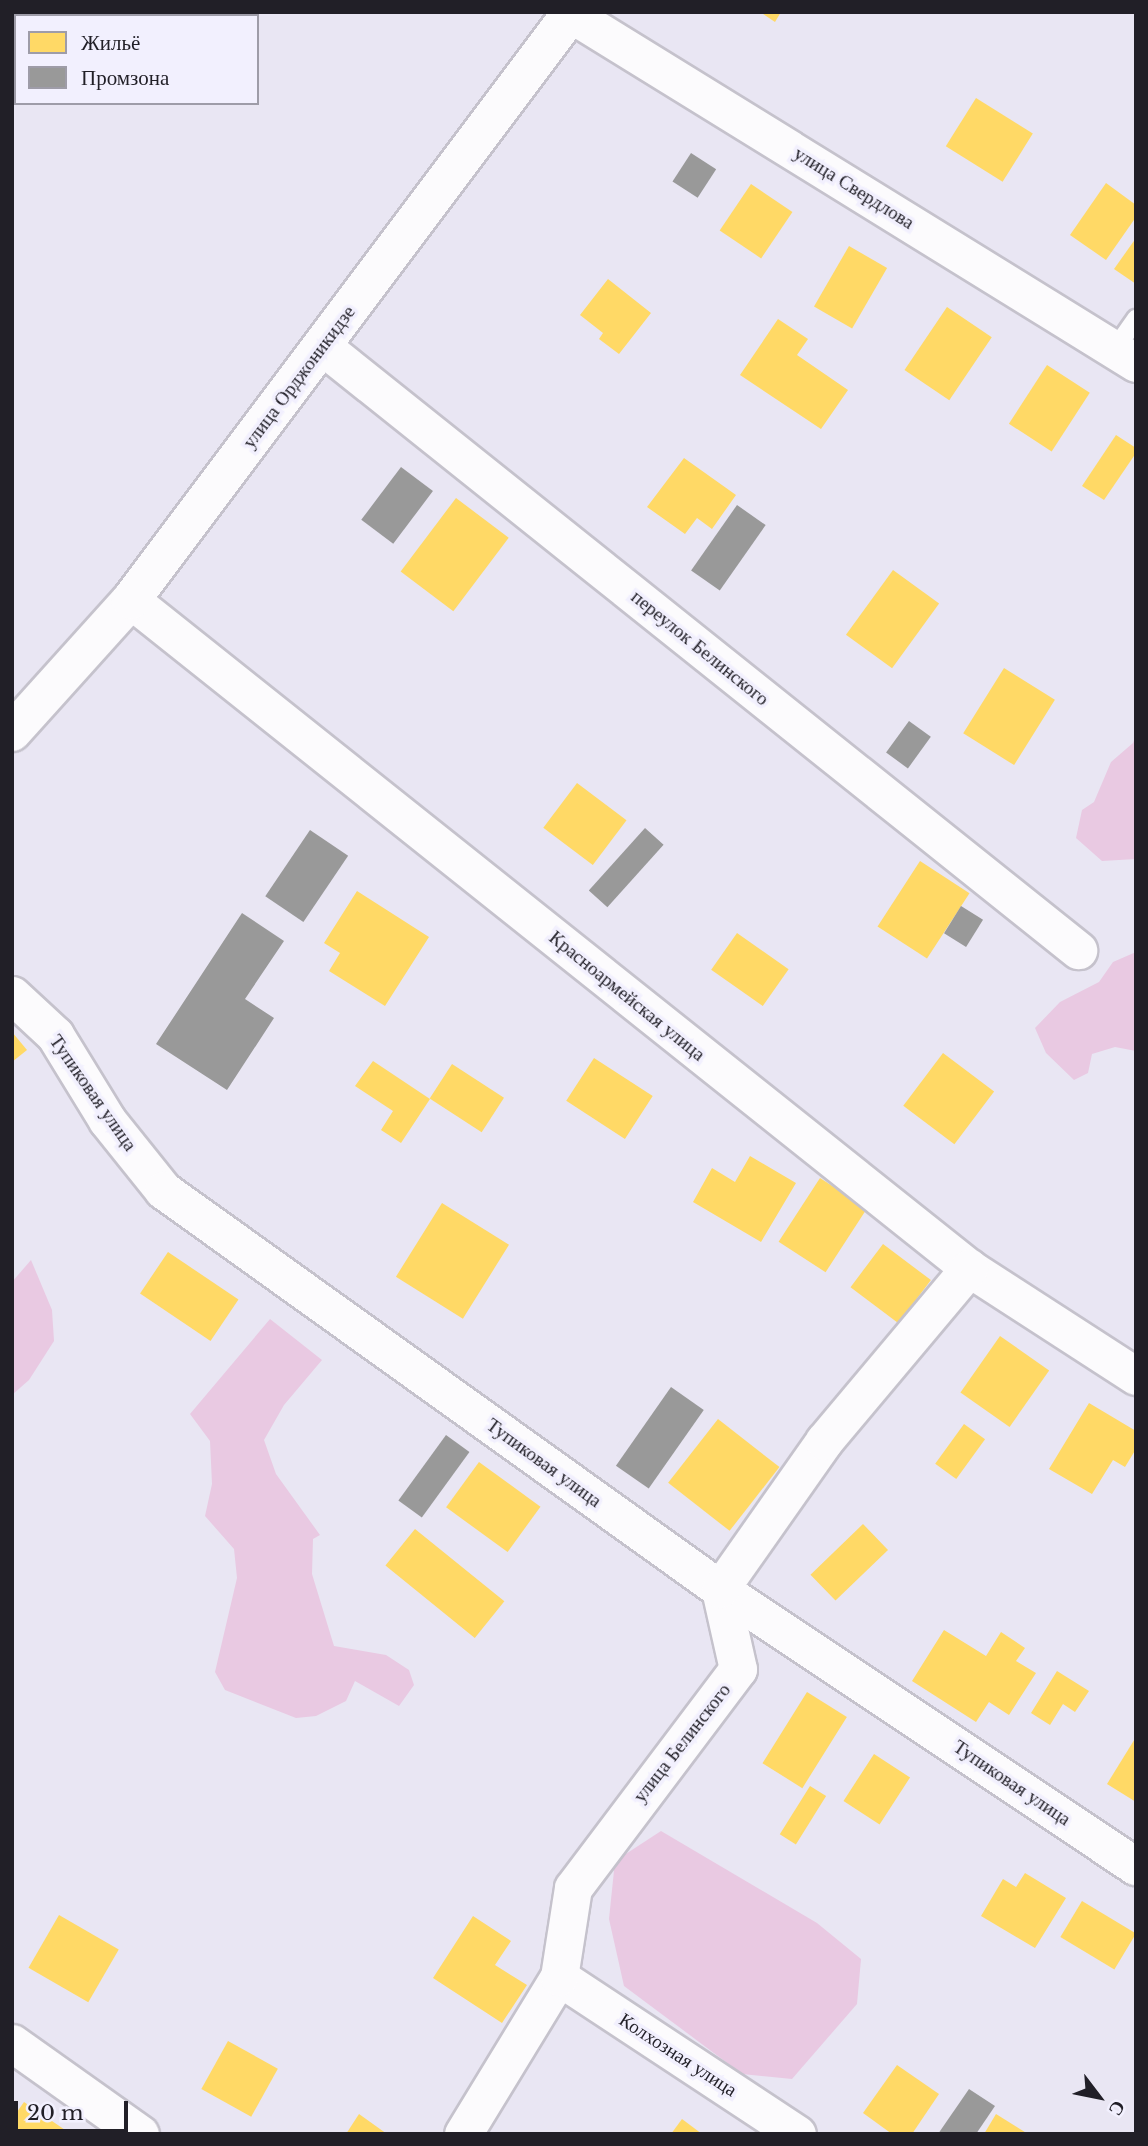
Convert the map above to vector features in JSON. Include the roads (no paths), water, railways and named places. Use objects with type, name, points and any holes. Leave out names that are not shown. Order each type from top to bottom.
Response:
[{"type":"main road","name":"улица Орджоникидзе","points":[[12,732],[131,600],[571,13]]},
{"type":"street","name":"улица Свердлова","points":[[571,13],[1126,356]]},
{"type":"street","name":"переулок Белинского","points":[[322,346],[1078,950]]},
{"type":"street","name":"Красноармейская улица","points":[[131,600],[969,1268],[1136,1376]]},
{"type":"street","name":"Тупиковая улица","points":[[12,995],[55,1035],[107,1121],[163,1190],[720,1589],[1136,1866]]},
{"type":"street","points":[[720,1589],[824,1441],[969,1268]]},
{"type":"street","name":"улица Белинского","points":[[463,2134],[559,1977],[573,1888],[738,1669],[720,1589]]},
{"type":"street","name":"Колхозная улица","points":[[559,1977],[797,2134]]},
{"type":"street","points":[[12,2043],[140,2134]]},
{"type":"lane","points":[[1126,356],[1136,319]]}]
